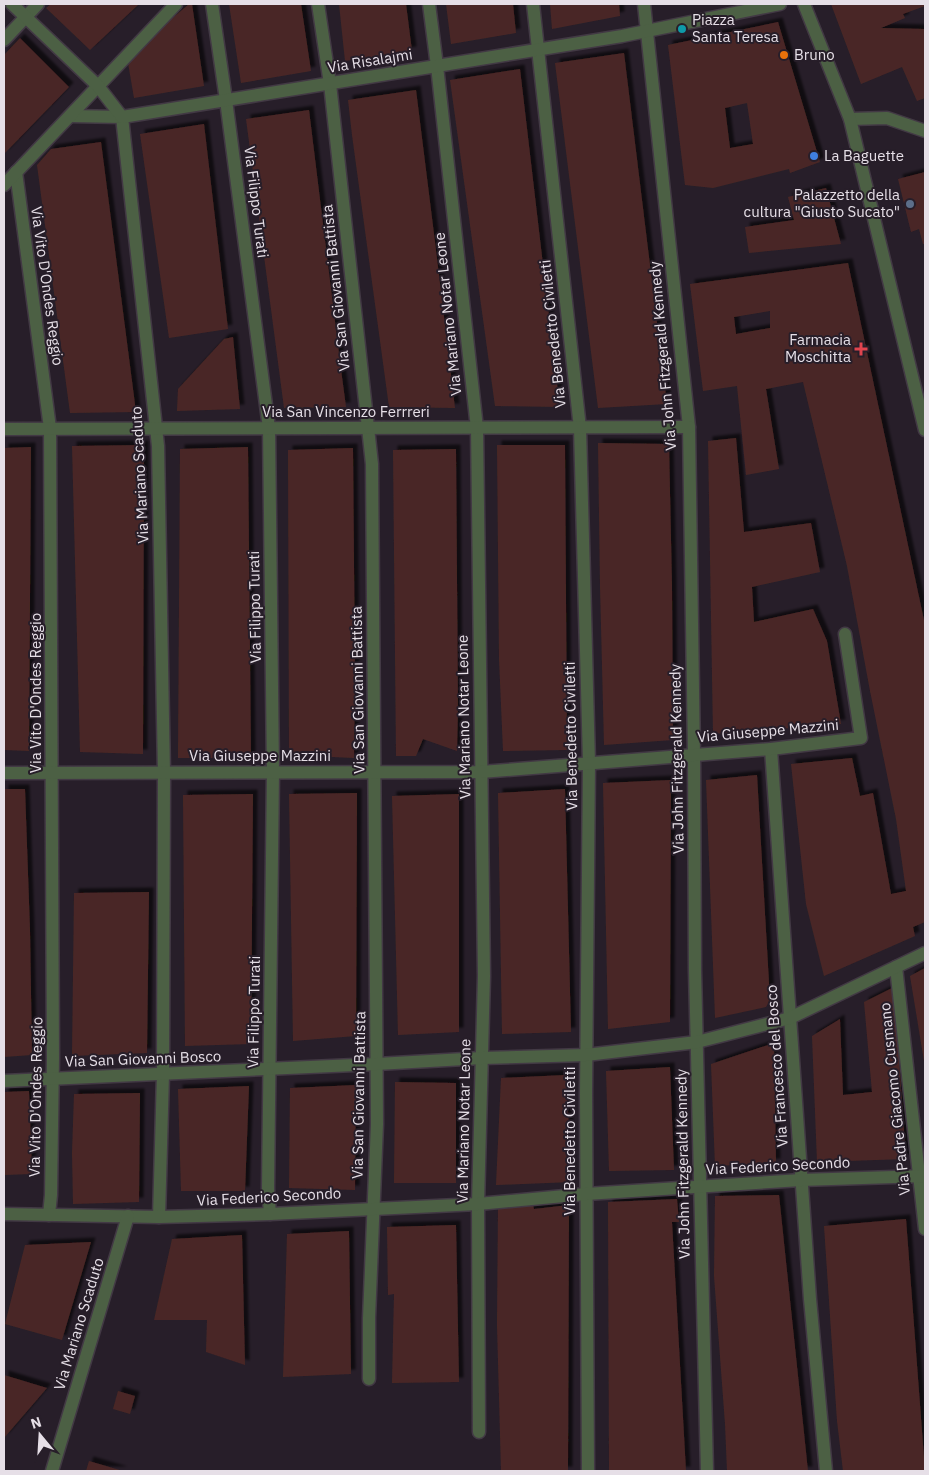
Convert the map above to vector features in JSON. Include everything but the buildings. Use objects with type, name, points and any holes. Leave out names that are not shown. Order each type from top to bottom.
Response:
[{"type":"street","points":[[12,4],[98,86],[122,117]]},
{"type":"street","points":[[4,40],[38,4]]},
{"type":"street","points":[[4,185],[176,4]]},
{"type":"street","name":"Via Filippo Turati","points":[[212,4],[269,428],[273,772],[268,1189],[270,1214]]},
{"type":"street","name":"Via San Giovanni Battista","points":[[318,4],[330,84],[372,464],[377,1124],[369,1318],[369,1379]]},
{"type":"street","name":"Via Mariano Notar Leone","points":[[429,4],[477,428],[484,976],[478,1204],[479,1432]]},
{"type":"street","name":"Via Benedetto Civiletti","points":[[533,4],[580,428],[589,762],[586,1055],[588,1471]]},
{"type":"street","name":"Via John Fitzgerald Kennedy","points":[[644,4],[689,428],[695,971],[707,1471]]},
{"type":"street","points":[[646,31],[780,4]]},
{"type":"street","points":[[804,4],[850,119],[925,430]]},
{"type":"street","name":"Via Risalajmi","points":[[70,116],[122,117],[646,31]]},
{"type":"street","name":"Via Mariano Scaduto","points":[[122,117],[158,446],[164,773],[163,1074],[159,1218]]},
{"type":"street","points":[[850,119],[887,118],[925,130]]},
{"type":"street","name":"Via Vito D'Ondes Reggio","points":[[16,172],[50,428],[53,1079],[49,1214]]},
{"type":"street","name":"Via San Vincenzo Ferrreri","points":[[4,429],[689,428]]},
{"type":"street","name":"Via Giuseppe Mazzini","points":[[4,773],[481,772],[771,749],[861,738],[845,634]]},
{"type":"street","name":"Via Francesco del Bosco","points":[[771,749],[810,1299],[826,1471]]},
{"type":"street","name":"Via San Giovanni Bosco","points":[[4,1081],[269,1070],[482,1058],[586,1055],[697,1042],[790,1018],[925,953]]},
{"type":"street","name":"Via Padre Giacomo Cusmano","points":[[896,967],[922,1177],[925,1229]]},
{"type":"street","name":"Via Federico Secondo","points":[[4,1214],[159,1218],[270,1214],[478,1204],[586,1194],[801,1180],[922,1177]]},
{"type":"street","name":"Via Mariano Scaduto","points":[[52,1471],[128,1216]]},
{"type":"place","name":"Piazza Santa Teresa","points":[[682,29]]},
{"type":"place","name":"Bruno","points":[[784,55]]},
{"type":"place","name":"La Baguette","points":[[814,156]]},
{"type":"place","name":"Palazzetto della cultura \"Giusto Sucato\"","points":[[910,204]]},
{"type":"place","name":"Farmacia Moschitta","points":[[861,349]]}]
